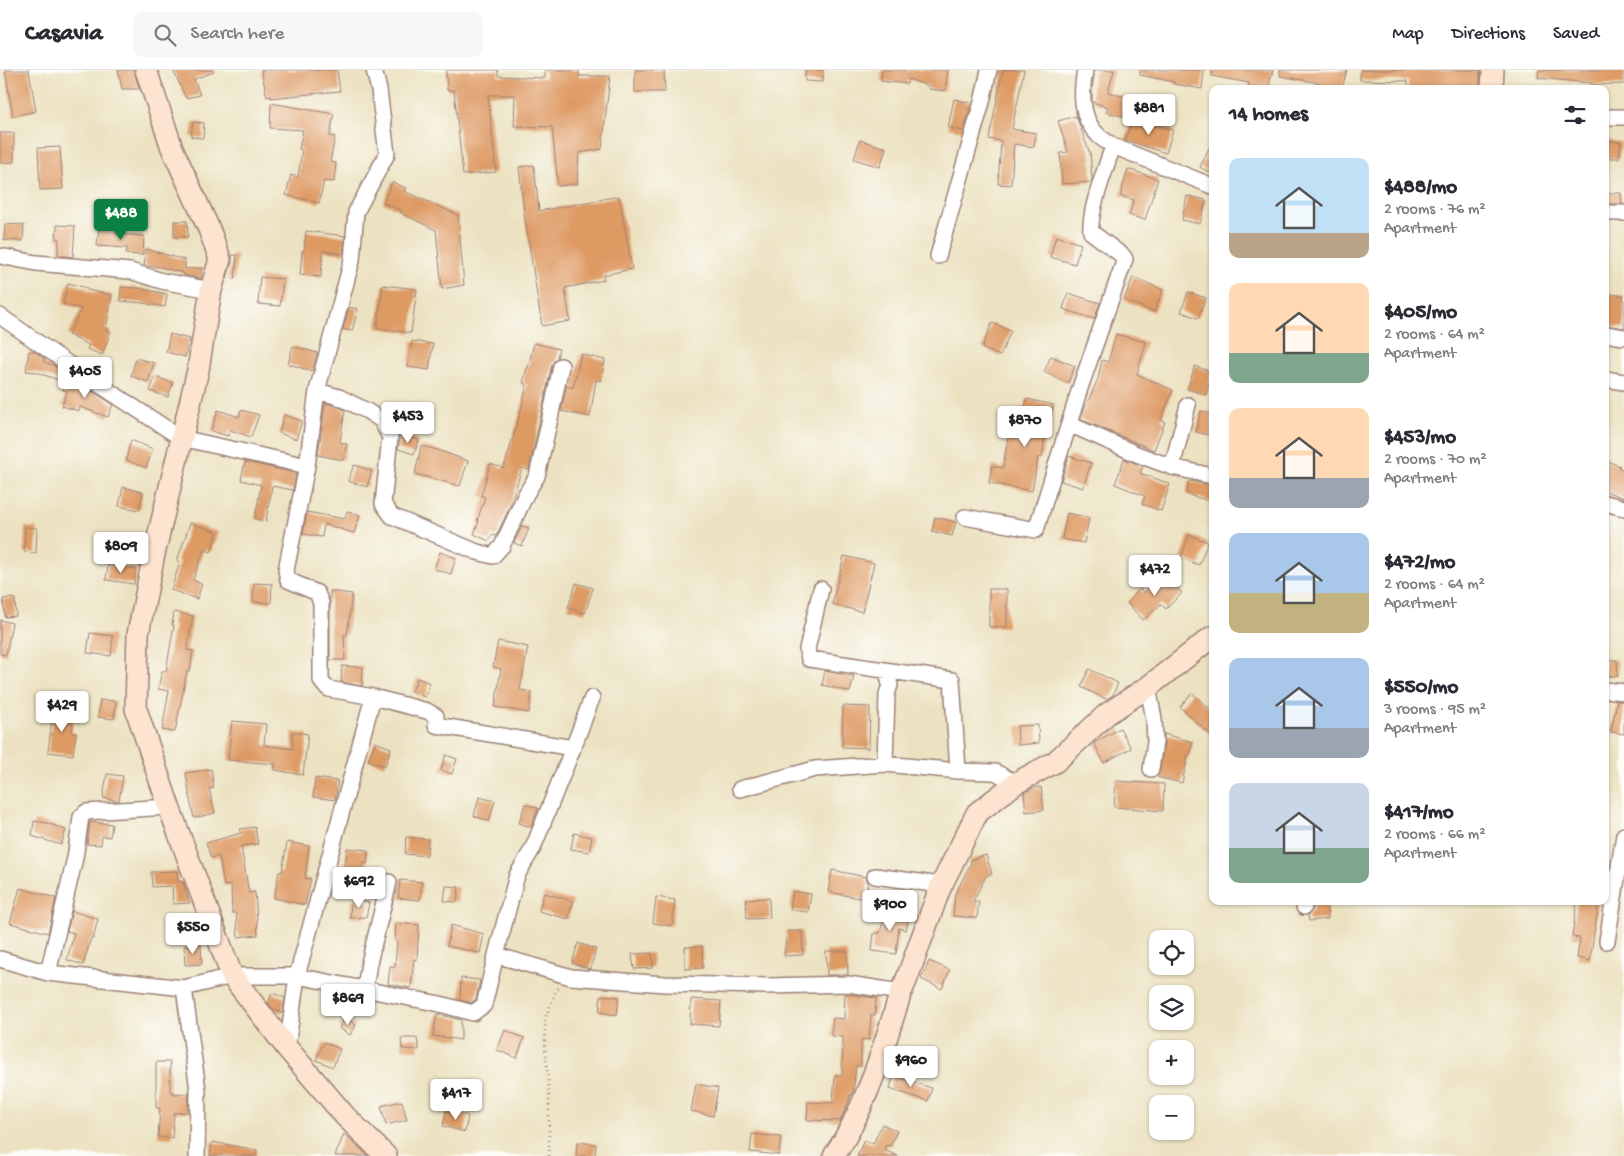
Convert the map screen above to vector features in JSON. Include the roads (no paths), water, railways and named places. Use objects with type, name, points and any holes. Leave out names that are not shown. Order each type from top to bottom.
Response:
[{"type":"street","points":[[146,70],[172,148],[209,228],[220,259],[211,290],[198,370],[154,554],[138,634],[136,709],[168,807],[232,976],[287,1048],[345,1116],[386,1156]]},
{"type":"street","points":[[374,70],[379,90],[387,154],[356,212],[352,260],[317,391],[307,466],[286,570],[288,580],[317,593],[321,603],[321,680],[324,686],[329,689],[373,697],[427,711],[436,716],[436,725],[573,748]]},
{"type":"street","points":[[938,256],[982,102],[989,70]]},
{"type":"street","points":[[1085,70],[1082,104],[1088,121],[1097,134],[1113,146],[1209,185]]},
{"type":"street","points":[[1492,85],[1493,70]]},
{"type":"street","points":[[1609,118],[1624,117]]},
{"type":"street","points":[[965,517],[1036,530],[1081,385],[1125,259],[1091,232],[1090,226],[1097,194],[1113,146]]},
{"type":"street","points":[[1609,213],[1624,213]]},
{"type":"street","points":[[0,256],[36,263],[130,271],[162,281],[211,290]]},
{"type":"street","points":[[0,316],[80,372],[181,438],[307,466]]},
{"type":"street","points":[[1609,334],[1624,336]]},
{"type":"street","points":[[317,391],[339,397],[381,420],[390,437],[383,504],[392,516],[477,552],[493,556],[502,546],[536,476],[561,366]]},
{"type":"street","points":[[1609,380],[1624,382]]},
{"type":"street","points":[[1172,467],[1188,405]]},
{"type":"street","points":[[1070,424],[1139,455],[1172,467],[1209,475]]},
{"type":"street","points":[[1609,504],[1624,508]]},
{"type":"street","points":[[821,589],[807,649],[809,659],[952,680],[958,771]]},
{"type":"street","points":[[834,1156],[844,1142],[872,1081],[901,992],[941,885],[977,813],[1016,783],[1055,762],[1107,714],[1148,687],[1209,639]]},
{"type":"street","points":[[885,764],[887,694],[890,685],[887,671]]},
{"type":"street","points":[[1148,687],[1154,719],[1155,742],[1151,769]]},
{"type":"street","points":[[1609,690],[1624,692]]},
{"type":"street","points":[[287,1048],[297,976],[373,697]]},
{"type":"street","points":[[0,959],[48,973],[184,988],[232,976],[297,976],[473,1013],[484,1005],[517,875],[532,848],[592,698]]},
{"type":"street","points":[[740,790],[815,769],[885,764],[958,771],[995,772],[1016,783]]},
{"type":"street","points":[[48,973],[75,858],[81,817],[86,812],[168,807]]},
{"type":"street","points":[[1607,941],[1624,835]]},
{"type":"street","points":[[875,876],[941,885]]},
{"type":"street","points":[[365,989],[369,963],[390,882]]},
{"type":"street","points":[[496,955],[571,977],[665,984],[768,986],[848,984],[901,992]]},
{"type":"street","points":[[184,988],[198,1090],[197,1156]]}]
